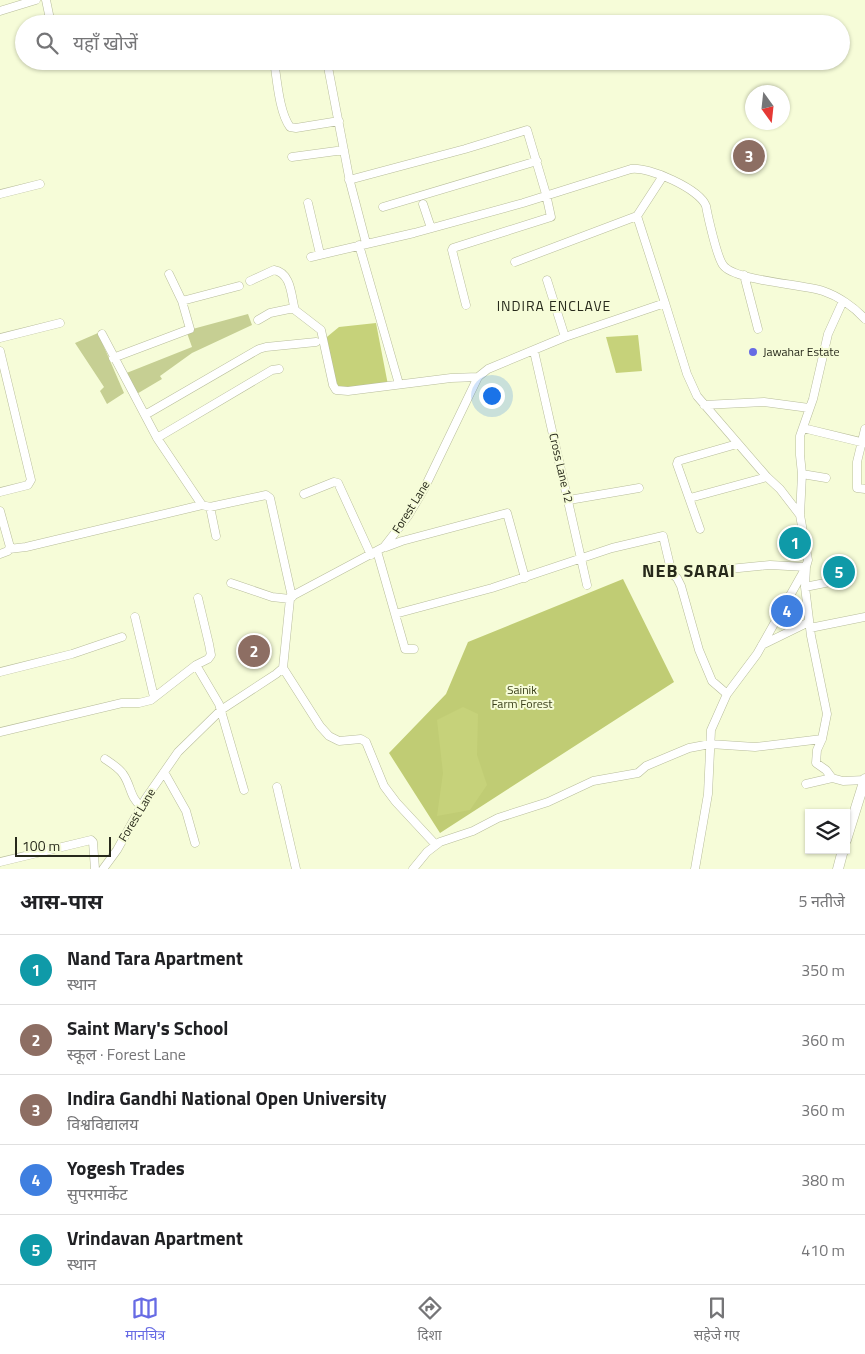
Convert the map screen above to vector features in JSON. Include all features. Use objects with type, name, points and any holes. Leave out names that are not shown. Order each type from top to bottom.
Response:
[{"type":"street","points":[[0,11],[36,0]]},
{"type":"street","points":[[46,0],[49,15]]},
{"type":"street","points":[[275,70],[280,98],[290,127],[296,128],[339,121]]},
{"type":"street","points":[[329,70],[363,244],[399,384]]},
{"type":"street","points":[[349,180],[465,149],[527,130],[552,217],[452,249],[466,305]]},
{"type":"street","points":[[292,157],[344,150]]},
{"type":"street","points":[[383,207],[537,161]]},
{"type":"street","points":[[311,257],[431,228],[522,203],[631,169],[642,168],[663,176],[702,198],[706,206],[722,264],[726,268],[744,275],[831,294],[865,319]]},
{"type":"street","points":[[515,262],[637,216],[663,176]]},
{"type":"street","points":[[0,194],[40,184]]},
{"type":"street","points":[[308,203],[320,254]]},
{"type":"street","points":[[424,204],[431,228]]},
{"type":"street","points":[[637,216],[692,388],[736,444],[766,477],[780,489],[800,515]]},
{"type":"street","points":[[250,281],[277,270],[287,280],[294,308],[299,315],[321,330],[333,385],[336,390],[478,377],[488,369],[565,337],[665,302]]},
{"type":"street","points":[[113,358],[188,330],[190,326],[182,301],[169,274]]},
{"type":"street","points":[[744,275],[758,329]]},
{"type":"street","points":[[547,280],[565,337]]},
{"type":"street","points":[[182,301],[239,286]]},
{"type":"street","points":[[832,778],[826,770],[816,763],[817,750],[822,739],[827,714],[810,625],[805,587],[808,560],[800,515],[802,474],[800,446],[828,334],[843,301]]},
{"type":"street","points":[[258,320],[270,313],[294,308]]},
{"type":"street","points":[[0,338],[60,323]]},
{"type":"street","points":[[102,334],[157,438],[206,506],[216,536]]},
{"type":"street","points":[[145,415],[266,346],[316,342]]},
{"type":"street","points":[[0,351],[3,375],[31,481],[28,485],[0,492]]},
{"type":"street","name":"Cross Lane 12","points":[[534,351],[587,585]]},
{"type":"street","points":[[157,438],[272,370],[280,369]]},
{"type":"street","name":"Forest Lane","points":[[291,598],[377,551],[408,516],[424,489],[478,377]]},
{"type":"street","points":[[704,405],[764,402],[809,408]]},
{"type":"street","points":[[803,428],[864,443]]},
{"type":"street","points":[[865,429],[864,443],[857,462],[857,488],[865,489]]},
{"type":"street","points":[[700,529],[678,467],[678,461],[736,444]]},
{"type":"street","points":[[802,474],[826,478]]},
{"type":"street","points":[[690,498],[766,477]]},
{"type":"street","points":[[304,494],[334,482],[338,483],[377,551],[405,649],[414,648]]},
{"type":"street","points":[[568,500],[639,488]]},
{"type":"street","points":[[0,554],[9,549],[26,547],[206,506],[268,496],[291,598],[283,668],[320,726],[329,736],[339,741],[361,740],[366,742],[384,786],[396,802],[436,845]]},
{"type":"street","points":[[0,511],[10,545],[9,549]]},
{"type":"street","points":[[377,551],[402,541],[507,513],[525,578]]},
{"type":"street","points":[[394,614],[525,578],[612,548],[664,537],[670,569],[682,586],[699,650],[712,681],[726,694]]},
{"type":"street","points":[[719,570],[770,565],[806,567]]},
{"type":"street","points":[[695,869],[708,794],[711,730],[726,694],[757,654],[806,567]]},
{"type":"street","points":[[805,587],[830,582]]},
{"type":"street","points":[[231,583],[272,597],[291,598]]},
{"type":"street","points":[[0,732],[122,703],[143,703],[154,697],[208,658],[211,653],[198,598]]},
{"type":"street","points":[[135,617],[154,697]]},
{"type":"street","points":[[762,645],[810,625],[865,617]]},
{"type":"street","points":[[0,672],[72,654],[122,637]]},
{"type":"street","points":[[196,665],[222,710],[244,790]]},
{"type":"street","name":"Forest Lane","points":[[103,869],[117,850],[141,806],[183,747],[222,710],[283,668]]},
{"type":"street","points":[[413,869],[427,852],[436,845],[474,831],[498,818],[548,802],[593,781],[638,773],[646,766],[690,748],[710,744],[755,747],[822,739]]},
{"type":"street","points":[[105,759],[124,775],[134,800],[141,806]]},
{"type":"street","points":[[164,772],[186,811],[195,843]]},
{"type":"street","points":[[806,784],[832,778],[844,781],[865,779],[850,827]]},
{"type":"street","points":[[277,787],[296,869]]},
{"type":"street","points":[[0,862],[91,840],[93,842],[95,869]]},
{"type":"street","points":[[838,869],[843,854]]},
{"type":"shaded area","points":[[248,314],[252,325],[192,353],[160,376],[162,379],[135,395],[124,374],[192,347],[187,333],[189,330]]},
{"type":"shaded area","points":[[376,323],[388,385],[334,392],[322,341],[339,327]]},
{"type":"shaded area","points":[[98,333],[124,393],[107,404],[100,391],[104,387],[75,343]]},
{"type":"shaded area","points":[[638,335],[642,371],[616,373],[606,337]]},
{"type":"shaded area","points":[[463,707],[478,714],[477,755],[487,785],[470,810],[437,816],[443,773],[437,720]]},
{"type":"green space","name":"Sainik Farm Forest","points":[[623,579],[674,682],[440,833],[389,753],[446,694],[468,642]]},
{"type":"place","name":"Indira Gandhi National Open University","points":[[749,156]]},
{"type":"place","name":"Jawahar Estate","points":[[753,352]]},
{"type":"place","name":"Nand Tara Apartment","points":[[795,543]]},
{"type":"place","name":"Vrindavan Apartment","points":[[839,572]]},
{"type":"place","name":"Yogesh Trades","points":[[787,611]]},
{"type":"place","name":"Saint Mary's School","points":[[254,651]]},
{"type":"district","name":"INDIRA ENCLAVE","points":[[554,306]]},
{"type":"district","name":"NEB SARAI","points":[[689,571]]}]
